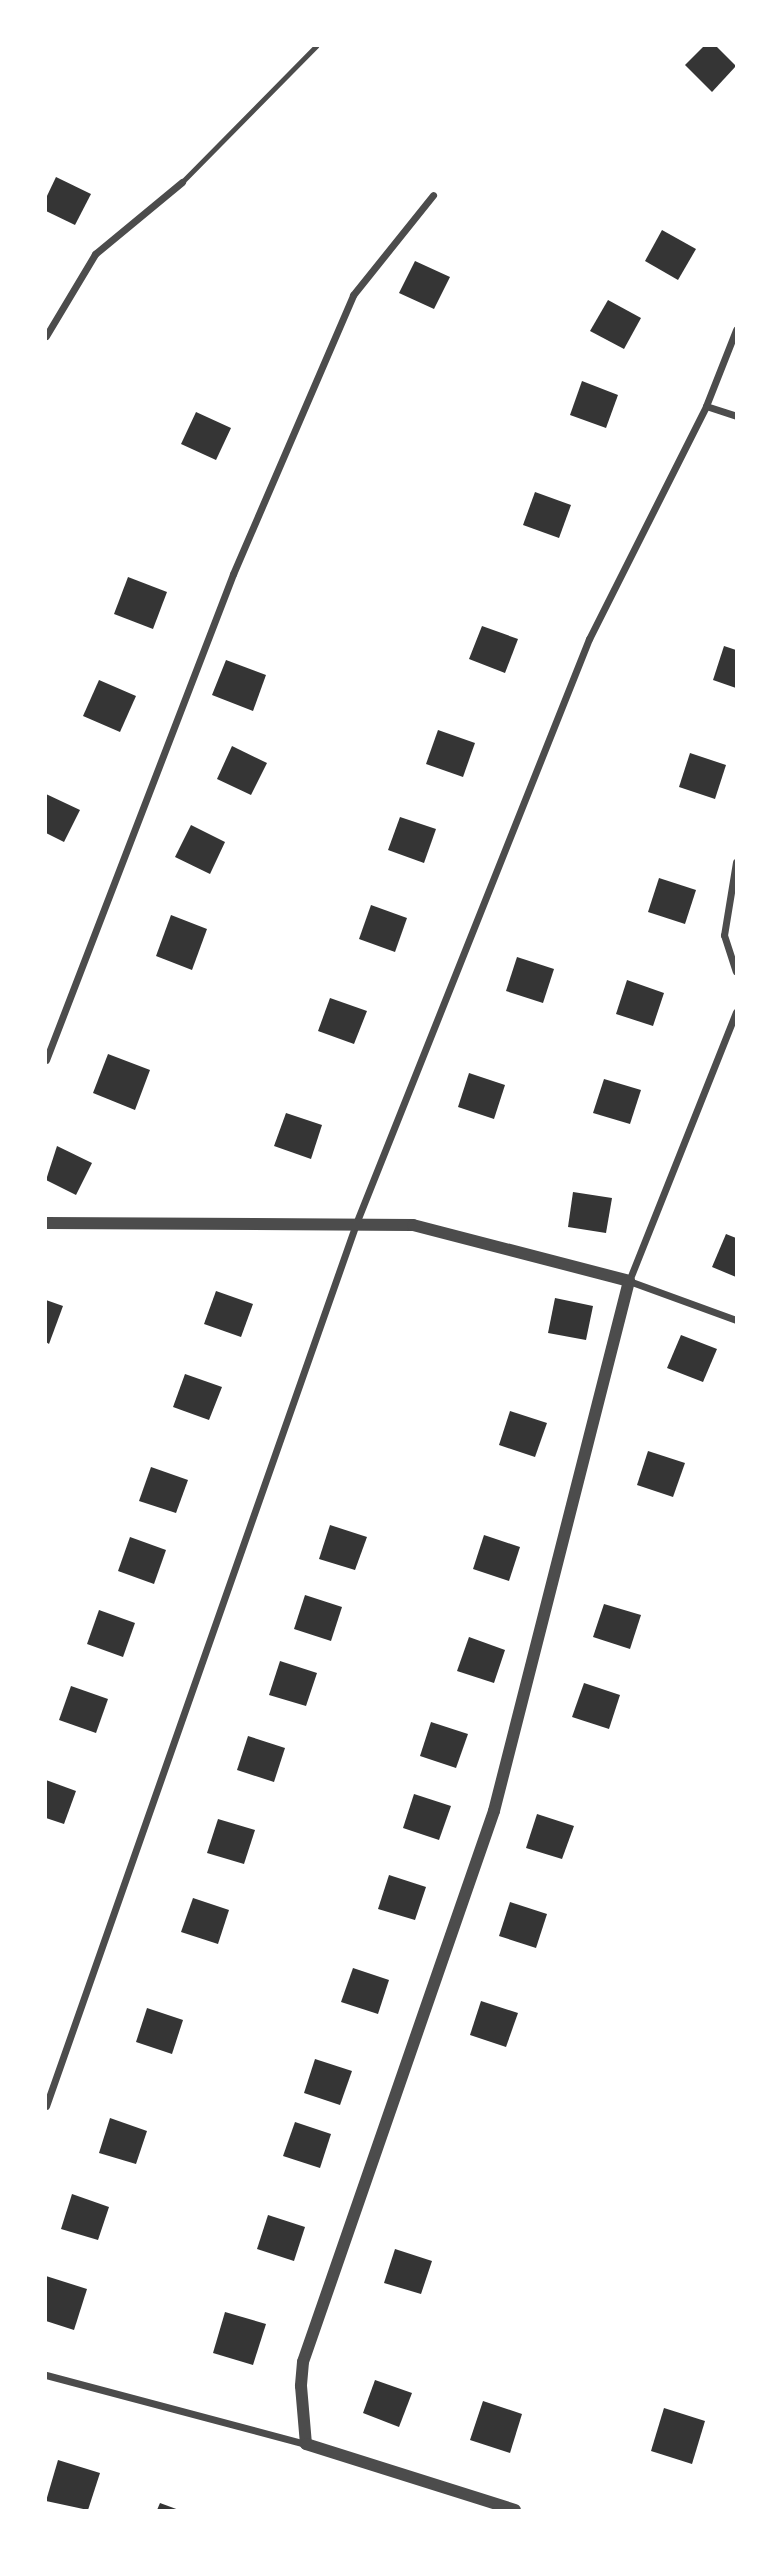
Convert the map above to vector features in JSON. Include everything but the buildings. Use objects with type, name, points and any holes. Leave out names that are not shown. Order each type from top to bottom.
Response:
[{"type":"street","points":[[46,336],[95,254],[182,182]]},
{"type":"street","points":[[46,1060],[233,574],[353,295],[433,195]]},
{"type":"street","points":[[46,2106],[357,1221],[589,639],[706,406],[737,330]]},
{"type":"street","points":[[706,406],[737,416]]},
{"type":"street","points":[[737,862],[724,935],[737,971]]},
{"type":"street","points":[[306,2444],[303,2362],[494,1811],[629,1281],[737,1012]]},
{"type":"street","points":[[46,1223],[357,1221],[413,1225],[629,1281],[737,1320]]},
{"type":"street","points":[[46,2375],[306,2444],[514,2511]]},
{"type":"lane","points":[[182,182],[316,46]]}]
